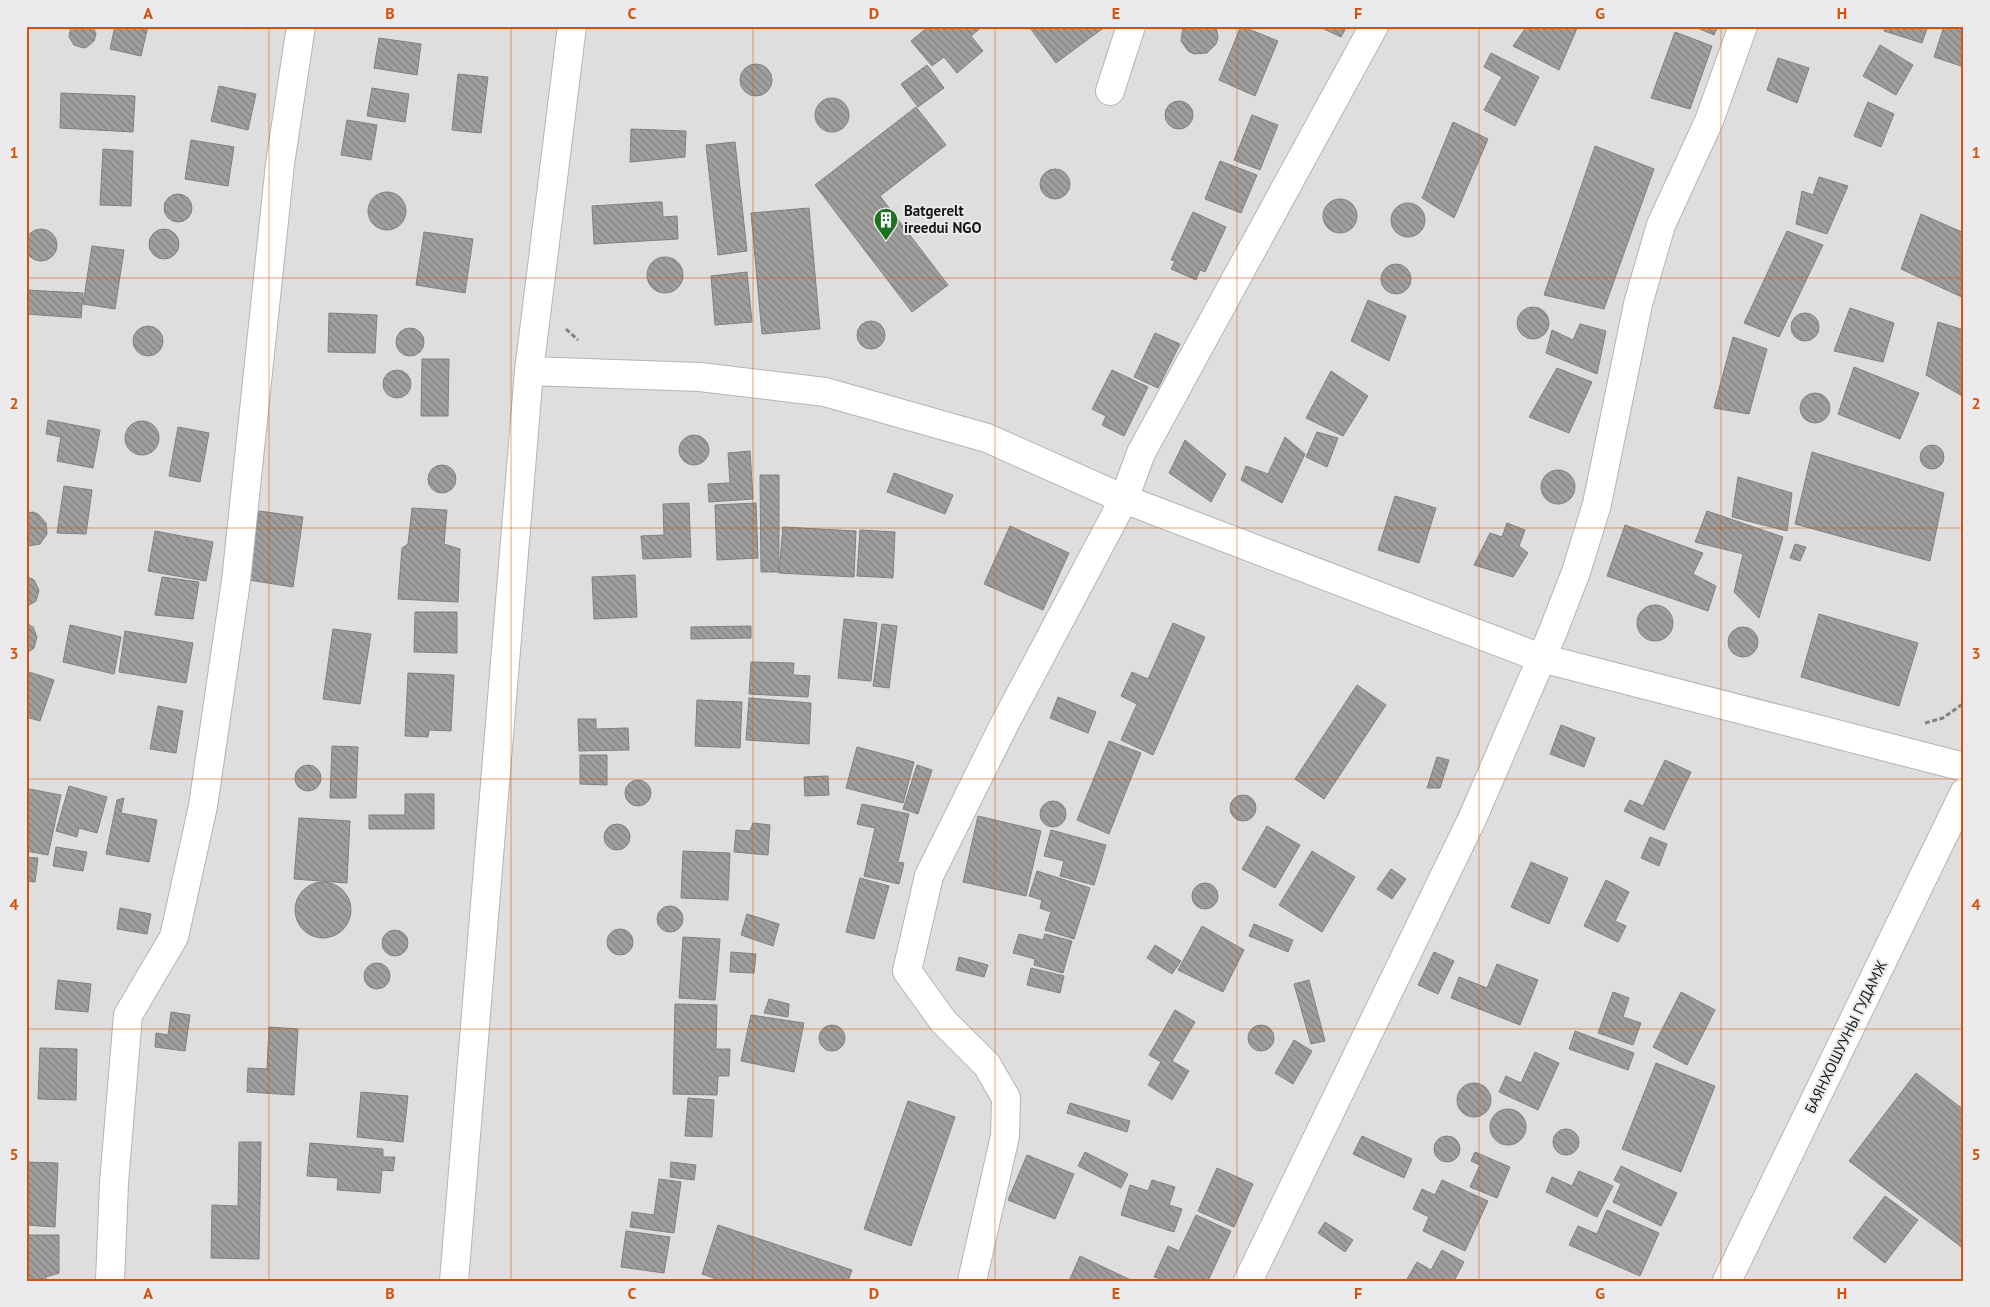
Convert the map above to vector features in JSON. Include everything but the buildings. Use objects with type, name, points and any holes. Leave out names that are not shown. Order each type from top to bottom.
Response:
[{"type":"street","points":[[110,1281],[114,1183],[128,1015],[174,937],[203,806],[236,581],[280,164],[301,26]]},
{"type":"street","points":[[454,1281],[529,371],[572,26]]},
{"type":"street","points":[[1110,91],[1131,26]]},
{"type":"street","points":[[972,1281],[1005,1136],[1006,1098],[987,1065],[943,1022],[907,971],[929,876],[1003,727],[1124,499],[1141,453],[1374,26]]},
{"type":"street","points":[[1248,1281],[1473,816],[1576,572],[1597,504],[1638,304],[1661,225],[1709,121],[1744,26]]},
{"type":"street","points":[[529,371],[700,377],[824,392],[987,438],[1124,499],[1541,658],[1964,767]]},
{"type":"street","name":"БАЯНХОШУУНЫ ГУДАМЖ","points":[[1727,1281],[1964,793]]},
{"type":"place","name":"Batgerelt ireedui NGO","points":[[886,241]]}]
